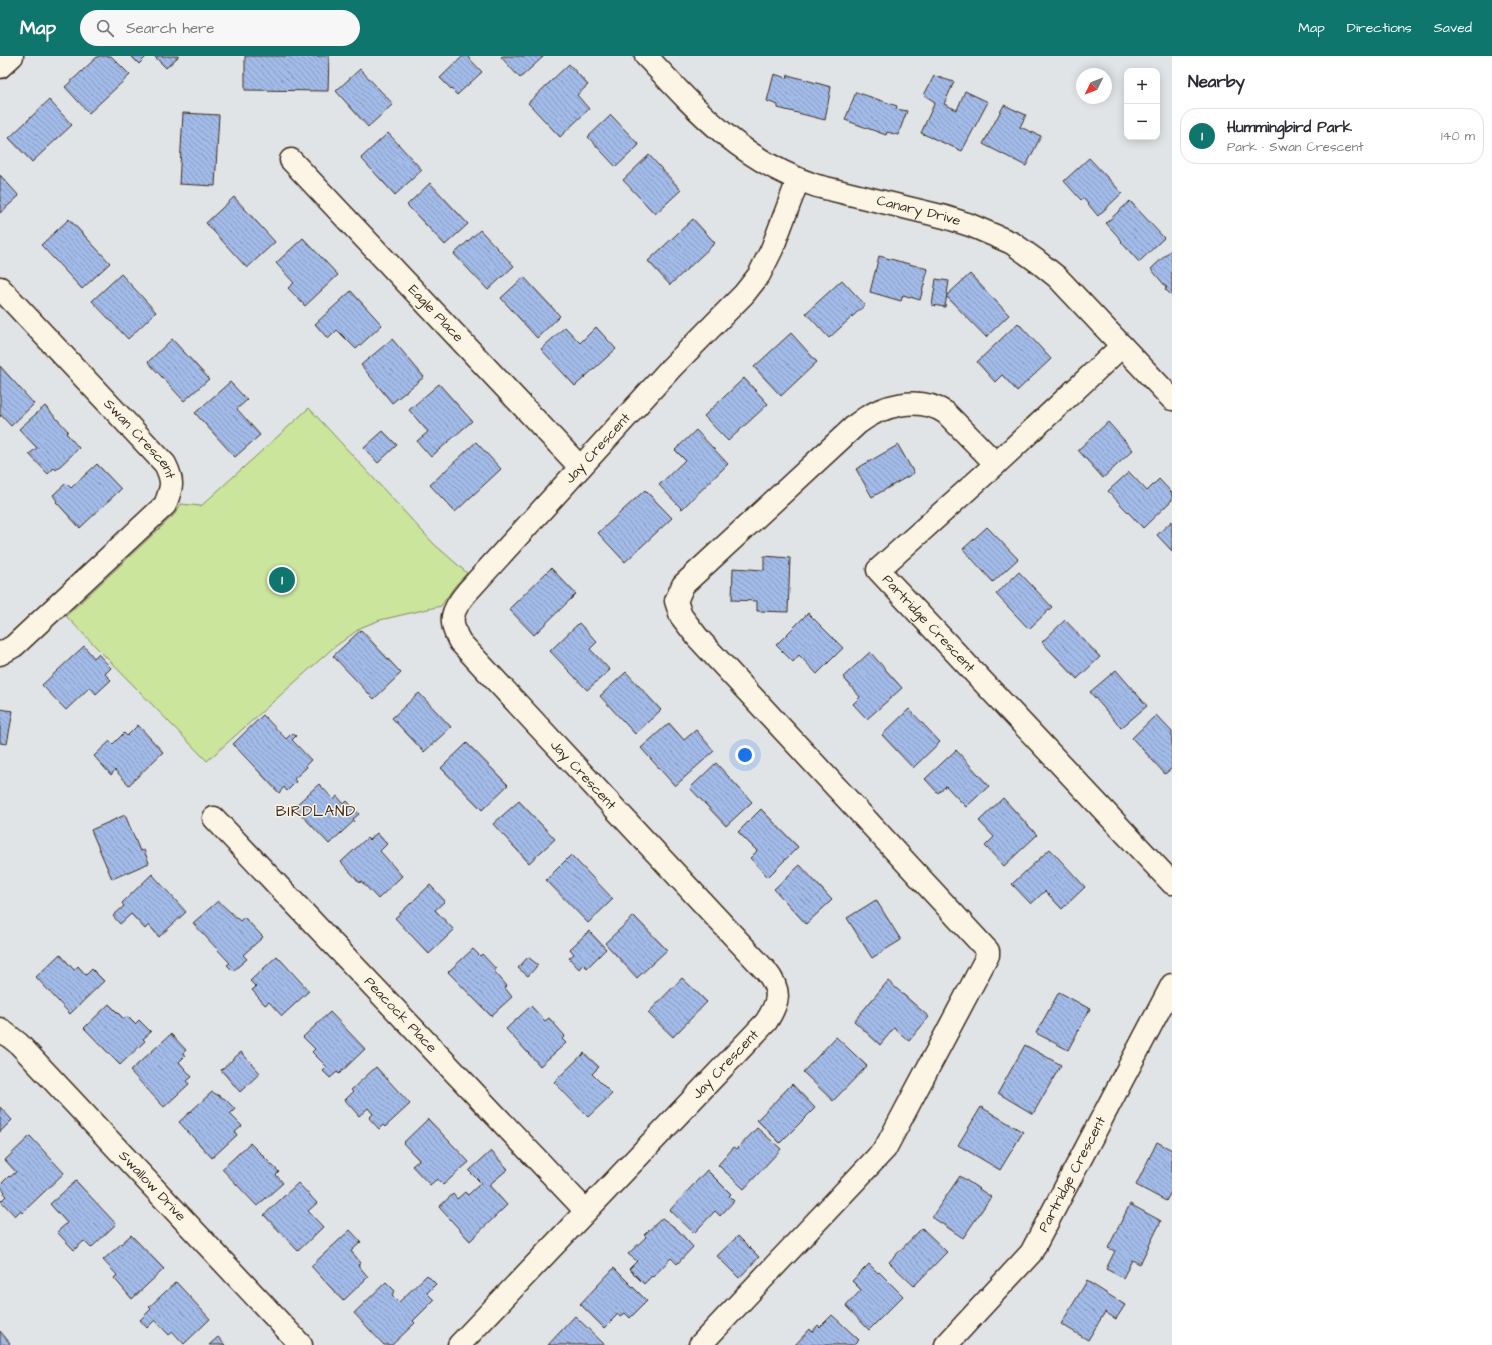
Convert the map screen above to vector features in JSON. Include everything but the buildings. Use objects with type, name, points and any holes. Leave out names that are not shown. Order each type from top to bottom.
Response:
[{"type":"street","points":[[0,67],[12,56]]},
{"type":"street","name":"Canary Drive","points":[[646,56],[711,124],[757,159],[798,180],[964,223],[1012,243],[1057,277],[1172,399]]},
{"type":"street","name":"Eagle Place","points":[[290,160],[580,467]]},
{"type":"street","name":"Jay Crescent","points":[[459,1345],[766,1022],[777,1002],[777,992],[774,981],[761,966],[460,642],[452,624],[453,612],[459,602],[580,467],[671,368],[744,294],[759,275],[772,249],[798,180]]},
{"type":"street","name":"Swan Crescent","points":[[0,288],[165,464],[171,476],[171,491],[165,505],[14,646],[0,654]]},
{"type":"street","name":"Partridge Crescent","points":[[1122,346],[996,464],[878,570],[1172,883]]},
{"type":"street","points":[[700,1345],[885,1149],[988,955],[988,951],[698,638],[681,616],[676,601],[683,585],[857,424],[878,410],[891,406],[911,403],[930,405],[938,408],[946,413],[996,464]]},
{"type":"street","name":"Peacock Place","points":[[214,818],[586,1211]]},
{"type":"street","name":"Partridge Crescent","points":[[946,1345],[1031,1253],[1172,985]]},
{"type":"street","name":"Swallow Drive","points":[[0,1029],[19,1044],[301,1345]]},
{"type":"green space","points":[[309,408],[434,544],[467,573],[454,587],[441,606],[380,620],[362,627],[333,648],[207,761],[66,616],[175,514],[181,504],[201,506]]},
{"type":"place","name":"Hummingbird Park","points":[[282,580]]},
{"type":"district","name":"BIRDLAND","points":[[316,811]]}]
